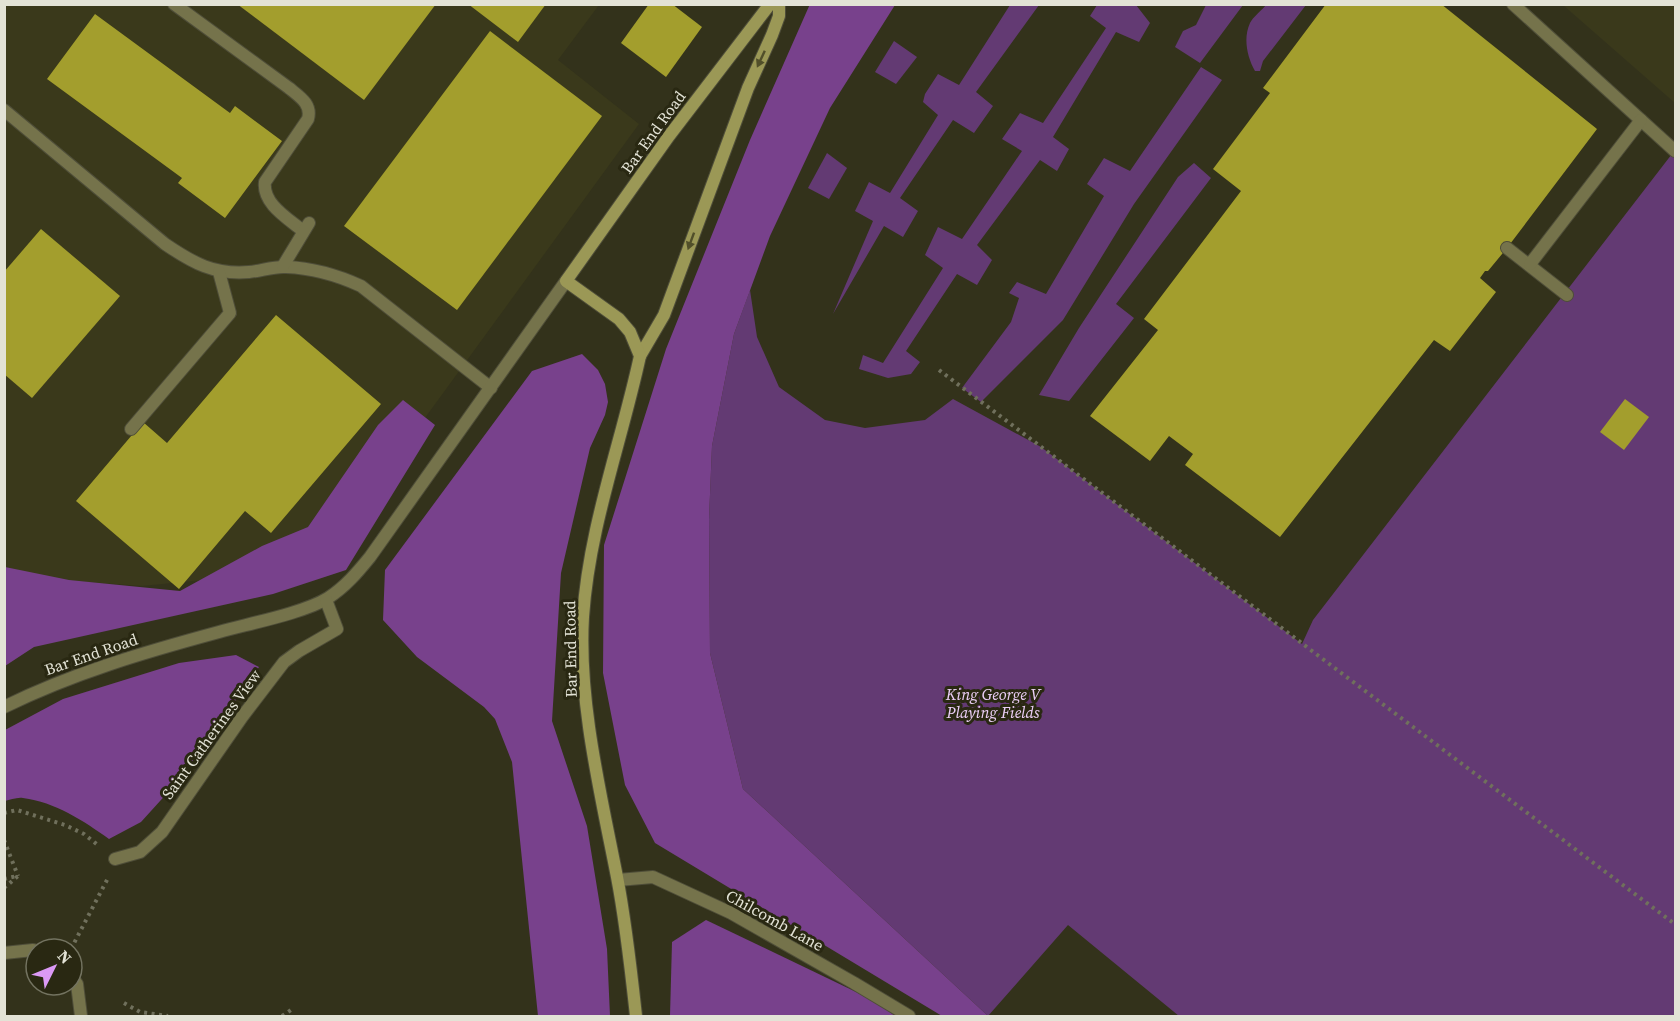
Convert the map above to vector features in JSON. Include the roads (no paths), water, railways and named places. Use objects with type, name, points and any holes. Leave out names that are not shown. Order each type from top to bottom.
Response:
[{"type":"main road","name":"Bar End Road","points":[[566,281],[669,136],[770,4]]},
{"type":"main road","name":"Bar End Road","points":[[636,1017],[618,880],[596,771],[586,698],[583,619],[590,553],[640,356],[664,315],[748,88],[772,35],[779,16],[779,4]]},
{"type":"main road","points":[[566,281],[619,319],[630,332],[640,356]]},
{"type":"street","points":[[174,4],[289,88],[308,106],[310,112],[308,119],[265,182],[264,190],[271,203],[306,227],[283,266]]},
{"type":"street","points":[[1513,4],[1675,151]]},
{"type":"street","points":[[4,110],[165,244],[190,261],[219,272],[250,272],[283,266],[338,276],[361,286],[491,388]]},
{"type":"street","points":[[1530,264],[1641,120]]},
{"type":"street","points":[[1507,248],[1567,295]]},
{"type":"street","points":[[131,429],[230,313],[219,272]]},
{"type":"street","name":"Bar End Road","points":[[4,707],[32,693],[145,652],[326,600],[350,581],[370,557],[566,281]]},
{"type":"street","name":"Saint Catherines View","points":[[115,859],[140,852],[162,832],[242,717],[284,662],[337,629],[326,600]]},
{"type":"street","name":"Chilcomb Lane","points":[[618,880],[653,877],[731,913],[909,1017]]},
{"type":"street","points":[[4,953],[24,951]]},
{"type":"street","points":[[79,997],[81,1017]]},
{"type":"park label","name":"King George V Playing Fields","points":[[993,703]]}]
